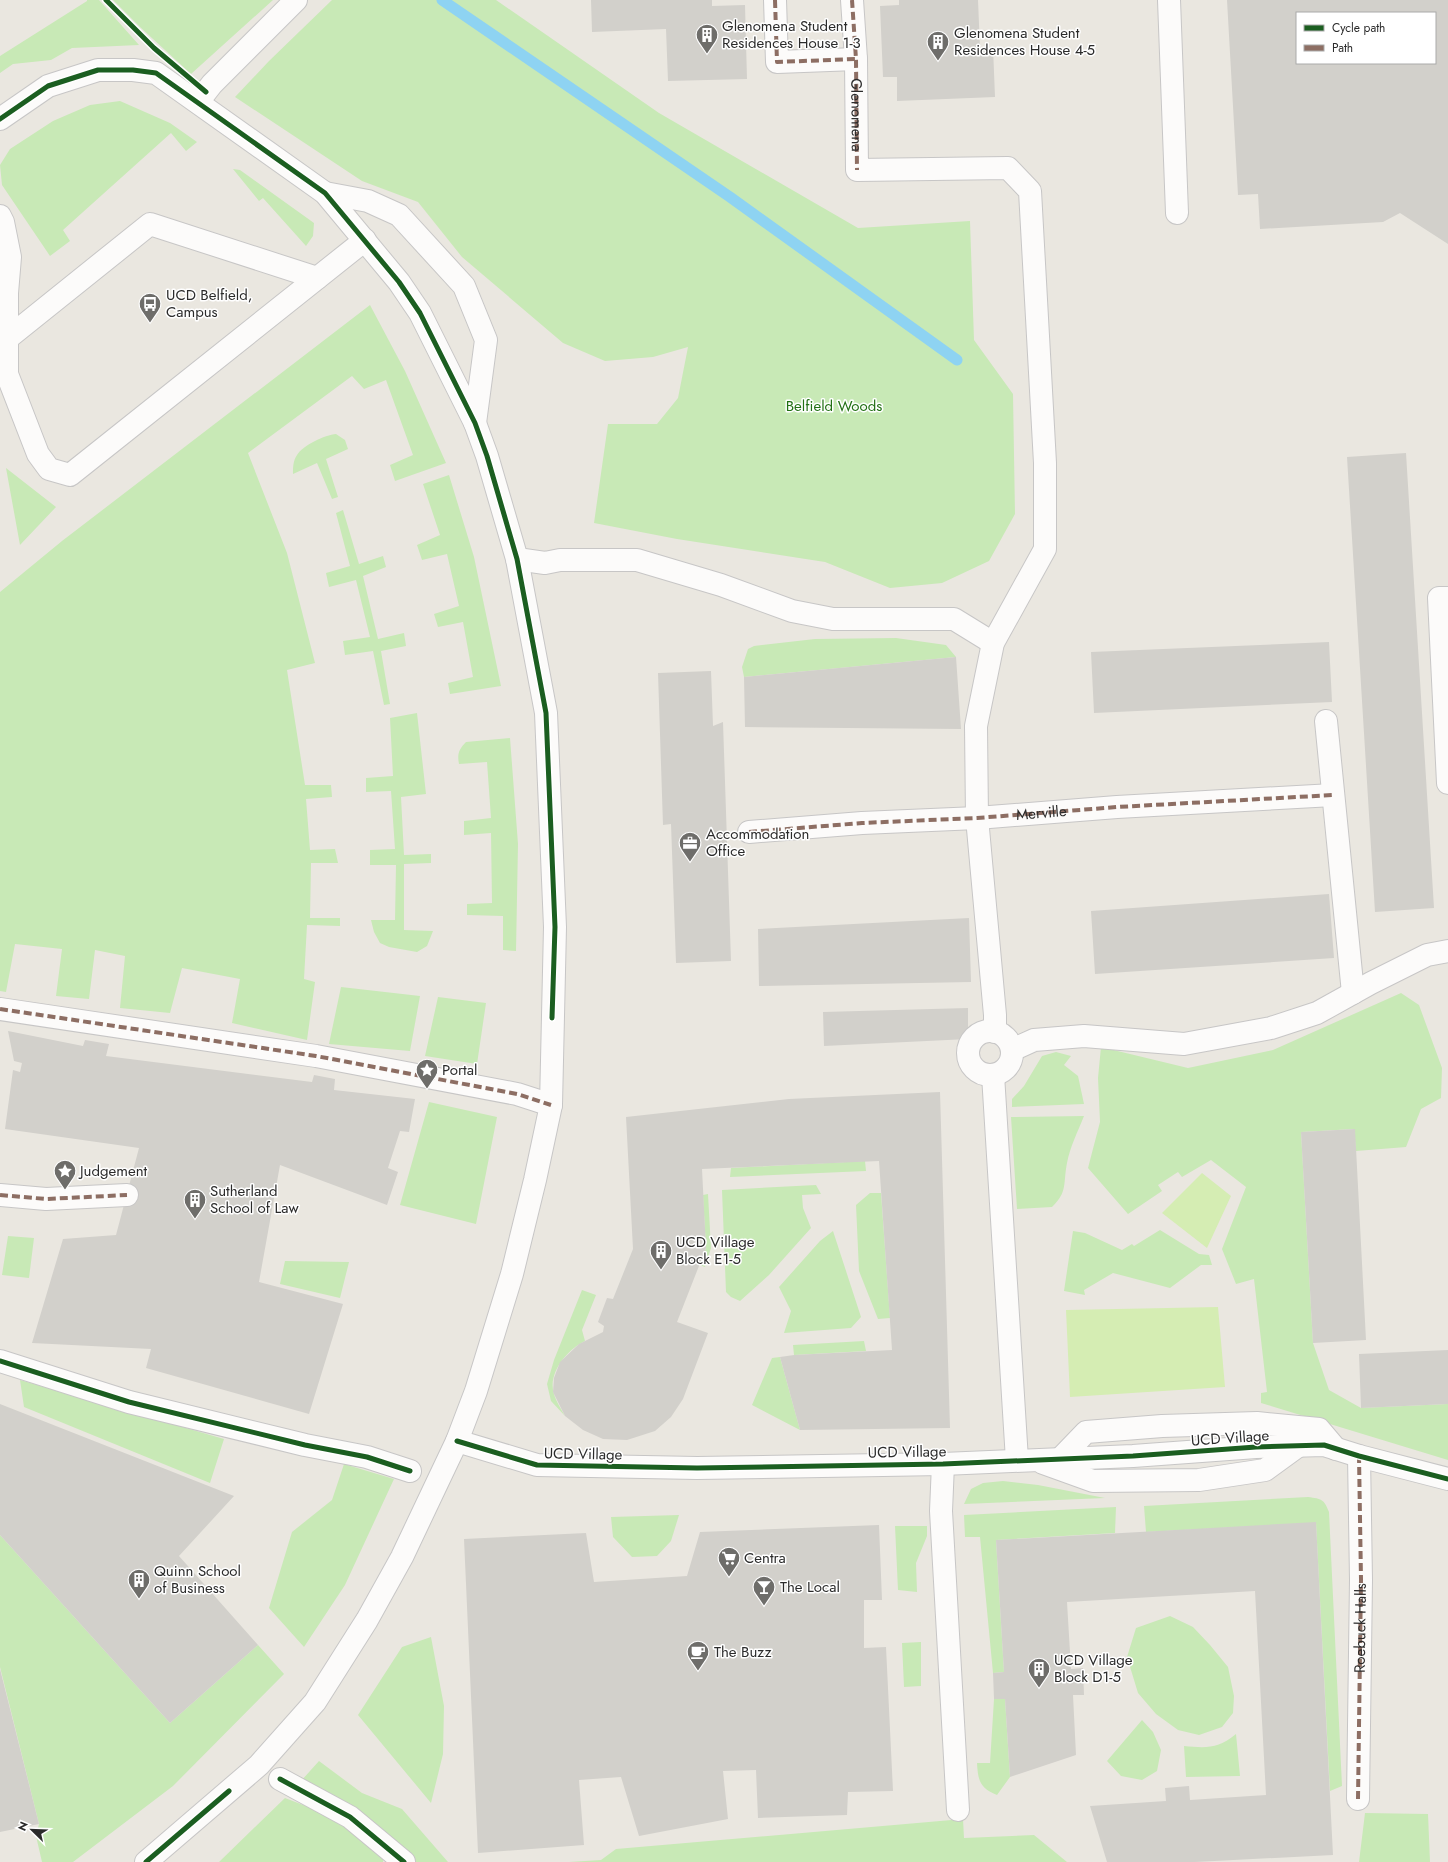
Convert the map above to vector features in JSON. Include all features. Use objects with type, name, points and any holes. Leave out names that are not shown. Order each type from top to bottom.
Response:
[{"type":"street","points":[[198,102],[212,84],[296,0]]},
{"type":"street","name":"Glenomena","points":[[775,0],[777,62],[856,59]]},
{"type":"street","name":"Glenomena","points":[[852,0],[856,59],[857,170],[1008,168],[1030,191],[1045,463],[1045,549],[993,643]]},
{"type":"street","points":[[1169,0],[1177,213]]},
{"type":"street","points":[[0,119],[48,86],[98,70],[132,70],[156,73],[325,193],[399,282],[420,313],[475,423],[487,456],[517,559],[546,713],[554,927],[551,1105],[535,1180],[512,1274],[476,1391],[457,1441],[402,1557],[367,1620],[315,1702],[259,1765],[147,1862]]},
{"type":"street","points":[[325,193],[368,201],[399,215],[464,286],[486,340],[475,423]]},
{"type":"street","points":[[0,216],[3,222],[10,257],[7,293],[7,374],[38,454],[49,469],[70,475],[365,240]]},
{"type":"street","points":[[8,338],[150,224],[317,278]]},
{"type":"street","points":[[517,559],[545,563],[560,560],[637,560],[721,585],[792,611],[833,619],[954,619],[993,643],[976,726],[977,818],[996,1032]]},
{"type":"street","points":[[1448,598],[1439,598],[1448,783]]},
{"type":"street","points":[[1326,721],[1353,993]]},
{"type":"street","name":"Merville","points":[[749,832],[862,822],[977,818],[1117,807],[1333,795]]},
{"type":"street","points":[[1012,1050],[1034,1040],[1084,1036],[1184,1044],[1271,1028],[1316,1013],[1427,955],[1448,951]]},
{"type":"street","points":[[0,1009],[316,1056],[517,1094],[551,1105]]},
{"type":"street","points":[[989,1032],[996,1032],[1006,1038],[1012,1050],[1010,1063],[1000,1073],[993,1075],[979,1072],[973,1068],[968,1054],[969,1047],[976,1036],[989,1032]]},
{"type":"street","points":[[993,1075],[1026,1460]]},
{"type":"street","points":[[0,1195],[46,1198],[127,1195]]},
{"type":"street","points":[[0,1361],[129,1402],[305,1444],[367,1457],[410,1471]]},
{"type":"street","name":"UCD Village","points":[[1061,1458],[1086,1432],[1162,1426],[1257,1423],[1319,1429],[1336,1449]]},
{"type":"street","name":"UCD Village","points":[[457,1441],[537,1465],[697,1468],[943,1464],[1133,1456],[1324,1445],[1359,1456],[1448,1479]]},
{"type":"street","name":"UCD Village","points":[[1026,1460],[1093,1481],[1199,1480],[1265,1470],[1298,1446]]},
{"type":"street","name":"Roebuck Halls","points":[[1358,1799],[1361,1580],[1359,1456]]},
{"type":"street","name":"UCD Village","points":[[943,1464],[941,1511],[958,1810]]},
{"type":"street","points":[[280,1779],[350,1817],[404,1862]]},
{"type":"green space","points":[[87,0],[99,0],[139,45],[72,48],[51,60],[13,64],[0,73],[0,56]]},
{"type":"green space","points":[[113,0],[273,0],[191,74]]},
{"type":"green space","name":"Belfield Woods","points":[[332,0],[496,0],[659,113],[858,228],[970,221],[974,340],[1013,394],[1015,514],[989,561],[942,583],[890,588],[825,562],[677,539],[594,523],[608,424],[657,424],[678,398],[688,347],[653,357],[605,361],[563,343],[462,257],[418,202],[362,181],[235,97],[269,61]]},
{"type":"green space","points":[[120,101],[170,123],[197,142],[186,151],[171,133],[63,230],[70,241],[50,256],[2,185],[0,165],[10,149],[53,121],[90,105]]},
{"type":"green space","points":[[233,169],[240,170],[314,223],[313,236],[306,246],[263,198],[259,201]]},
{"type":"green space","points":[[370,305],[405,371],[446,463],[395,481],[390,465],[413,455],[386,380],[364,389],[352,376],[248,453],[287,553],[315,663],[287,670],[305,785],[331,785],[332,797],[306,799],[310,850],[335,849],[338,863],[311,863],[310,918],[340,918],[340,926],[307,925],[304,979],[315,982],[307,1040],[232,1023],[240,979],[182,968],[170,1013],[120,1008],[125,956],[95,950],[89,999],[56,996],[62,949],[15,944],[6,992],[0,991],[0,592],[62,541]]},
{"type":"green space","points":[[336,434],[345,440],[348,449],[326,459],[338,497],[332,499],[317,463],[293,474],[293,466],[300,451],[309,444],[320,438]]},
{"type":"green space","points":[[6,468],[56,507],[20,545]]},
{"type":"green space","points":[[449,475],[474,557],[501,686],[450,694],[448,683],[473,677],[463,622],[438,627],[434,614],[459,606],[447,554],[422,560],[417,545],[440,535],[423,484]]},
{"type":"green space","points":[[343,510],[359,564],[383,556],[386,567],[363,576],[378,639],[404,633],[406,646],[381,651],[390,704],[384,705],[373,651],[345,655],[343,641],[370,637],[356,580],[329,587],[326,573],[350,566],[336,513]]},
{"type":"green space","points":[[896,638],[946,645],[956,657],[744,677],[742,667],[748,649],[754,646],[815,639]]},
{"type":"green space","points":[[417,713],[426,794],[401,797],[404,855],[431,854],[431,863],[404,864],[404,930],[433,931],[427,946],[417,952],[389,947],[380,943],[374,932],[371,920],[395,920],[396,865],[370,865],[370,850],[395,849],[391,791],[366,792],[366,778],[393,776],[390,718]]},
{"type":"green space","points":[[510,738],[518,844],[516,951],[503,950],[503,916],[467,915],[467,904],[492,903],[491,833],[464,835],[464,821],[491,818],[487,762],[459,764],[458,757],[460,749],[466,742]]},
{"type":"green space","points":[[341,987],[420,996],[410,1051],[329,1044]]},
{"type":"green space","points":[[1401,993],[1419,1005],[1442,1068],[1441,1098],[1421,1109],[1406,1147],[1356,1151],[1354,1129],[1301,1132],[1313,1343],[1329,1390],[1361,1408],[1448,1404],[1448,1460],[1261,1403],[1261,1393],[1267,1392],[1254,1279],[1236,1284],[1222,1249],[1246,1187],[1211,1160],[1182,1177],[1178,1172],[1158,1185],[1162,1191],[1128,1214],[1088,1168],[1100,1122],[1098,1078],[1101,1047],[1188,1068],[1273,1050]]},
{"type":"green space","points":[[438,997],[486,1003],[477,1064],[425,1056]]},
{"type":"green space","points":[[1056,1052],[1071,1056],[1064,1065],[1078,1076],[1084,1104],[1012,1107],[1012,1099],[1024,1086],[1042,1056]]},
{"type":"green space","points":[[429,1102],[497,1117],[476,1224],[400,1205]]},
{"type":"green space","points":[[1084,1116],[1070,1151],[1061,1197],[1052,1207],[1017,1209],[1011,1117]]},
{"type":"green space","points":[[865,1161],[866,1171],[730,1177],[731,1168]]},
{"type":"green space","points":[[1202,1173],[1231,1196],[1207,1248],[1162,1213]]},
{"type":"green space","points":[[816,1185],[821,1194],[802,1195],[803,1208],[811,1228],[769,1275],[740,1301],[731,1297],[726,1292],[722,1190]]},
{"type":"green space","points":[[870,1193],[881,1193],[890,1318],[878,1319],[859,1271],[856,1205]]},
{"type":"green space","points":[[708,1194],[711,1248],[705,1267],[700,1265],[706,1248],[703,1195]]},
{"type":"green space","points":[[1160,1230],[1199,1254],[1209,1255],[1212,1265],[1201,1265],[1170,1288],[1113,1273],[1084,1290],[1085,1295],[1064,1291],[1073,1231],[1085,1233],[1122,1250],[1132,1244],[1134,1246]]},
{"type":"green space","points":[[833,1231],[861,1317],[851,1328],[784,1333],[791,1311],[779,1287],[820,1241]]},
{"type":"green space","points":[[8,1236],[34,1238],[29,1278],[2,1275]]},
{"type":"green space","points":[[285,1261],[349,1262],[340,1298],[280,1284]]},
{"type":"green space","points":[[582,1290],[596,1295],[582,1330],[585,1341],[572,1350],[560,1363],[554,1378],[554,1394],[565,1416],[551,1401],[547,1384],[554,1360]]},
{"type":"green space","points":[[1218,1307],[1225,1387],[1070,1397],[1066,1310]]},
{"type":"green space","points":[[864,1341],[866,1351],[794,1355],[793,1345]]},
{"type":"green space","points":[[780,1357],[800,1430],[752,1405],[772,1358]]},
{"type":"green space","points":[[20,1380],[224,1439],[210,1483],[24,1407]]},
{"type":"green space","points":[[344,1464],[394,1479],[345,1585],[304,1647],[269,1608],[292,1532],[332,1500]]},
{"type":"green space","points":[[1003,1481],[1038,1485],[1105,1498],[964,1504],[971,1489],[983,1483]]},
{"type":"green space","points":[[1308,1497],[1322,1500],[1326,1504],[1329,1512],[1342,1786],[1330,1791],[1316,1523],[1146,1532],[1144,1506]]},
{"type":"green space","points":[[1116,1507],[1115,1533],[996,1540],[1004,1672],[993,1673],[980,1537],[965,1537],[964,1515]]},
{"type":"green space","points":[[679,1515],[671,1541],[657,1556],[632,1557],[613,1537],[611,1517]]},
{"type":"green space","points":[[895,1526],[927,1526],[927,1536],[916,1563],[917,1592],[898,1590]]},
{"type":"green space","points":[[0,1535],[170,1723],[258,1645],[284,1674],[173,1786],[73,1862],[42,1862],[36,1836],[39,1824],[0,1667]]},
{"type":"green space","points":[[1170,1616],[1193,1627],[1228,1667],[1234,1696],[1233,1713],[1222,1727],[1199,1735],[1178,1730],[1156,1714],[1138,1693],[1127,1657],[1136,1628]]},
{"type":"green space","points":[[431,1637],[444,1706],[443,1754],[431,1803],[358,1715],[402,1647]]},
{"type":"green space","points":[[921,1642],[921,1686],[904,1687],[902,1643]]},
{"type":"green space","points":[[994,1699],[1005,1699],[1010,1777],[997,1795],[983,1787],[978,1775],[977,1763],[990,1763]]},
{"type":"green space","points":[[1142,1720],[1153,1732],[1161,1750],[1157,1771],[1142,1780],[1121,1776],[1107,1761]]},
{"type":"green space","points":[[1236,1734],[1240,1776],[1186,1777],[1184,1746],[1205,1747],[1217,1745],[1230,1739]]},
{"type":"green space","points":[[319,1761],[362,1793],[402,1809],[448,1862],[414,1862],[301,1781]]},
{"type":"green space","points":[[285,1798],[347,1822],[384,1855],[383,1862],[219,1862]]},
{"type":"green space","points":[[1365,1813],[1428,1814],[1430,1862],[1359,1862]]},
{"type":"green space","points":[[963,1819],[964,1838],[1034,1835],[1067,1862],[569,1862],[601,1860],[616,1849]]},
{"type":"building","name":"Glenomena Student Residences House 1-3","points":[[591,0],[712,0],[712,6],[745,5],[747,79],[668,81],[666,29],[592,32]]},
{"type":"building","name":"Glenomena Student Residences House 4-5","points":[[899,0],[978,0],[980,48],[993,47],[995,97],[897,101],[897,77],[883,77],[880,6],[899,5]]},
{"type":"building","points":[[1227,0],[1448,0],[1448,244],[1400,213],[1383,222],[1260,229],[1258,194],[1238,195]]},
{"type":"building","points":[[1406,453],[1434,908],[1375,912],[1347,457]]},
{"type":"building","points":[[1329,642],[1332,702],[1094,713],[1091,652]]},
{"type":"building","points":[[956,657],[961,729],[745,727],[744,677]]},
{"type":"building","points":[[711,671],[713,726],[723,722],[731,961],[676,963],[671,824],[663,825],[658,673]]},
{"type":"building","points":[[1329,894],[1334,958],[1095,974],[1091,911]]},
{"type":"building","points":[[969,918],[971,982],[759,986],[758,929]]},
{"type":"building","points":[[968,1008],[968,1039],[824,1046],[823,1012]]},
{"type":"building","name":"Sutherland School of Law","points":[[8,1031],[83,1046],[85,1040],[109,1044],[106,1056],[312,1082],[314,1075],[335,1079],[334,1090],[415,1099],[409,1132],[400,1131],[388,1168],[398,1172],[387,1205],[280,1165],[259,1282],[343,1304],[309,1414],[146,1368],[151,1349],[32,1343],[63,1239],[116,1235],[139,1148],[5,1129],[13,1070],[20,1072],[22,1063],[14,1061]]},
{"type":"building","name":"UCD Village Block E1-5","points":[[940,1092],[950,1428],[800,1430],[780,1357],[892,1350],[879,1161],[702,1169],[706,1248],[677,1322],[708,1333],[683,1399],[671,1417],[655,1431],[627,1440],[603,1439],[583,1430],[565,1416],[553,1392],[554,1378],[560,1362],[579,1344],[603,1332],[604,1326],[598,1322],[607,1298],[613,1299],[633,1249],[626,1117],[789,1099]]},
{"type":"building","points":[[1355,1129],[1366,1340],[1313,1343],[1301,1132]]},
{"type":"building","points":[[1448,1350],[1448,1404],[1361,1408],[1359,1354]]},
{"type":"building","name":"Quinn School of Business","points":[[0,1404],[234,1496],[179,1556],[258,1645],[170,1723],[0,1535]]},
{"type":"building","name":"UCD Village Block D1-5","points":[[1316,1522],[1333,1855],[1195,1862],[1107,1862],[1090,1806],[1166,1801],[1165,1788],[1189,1786],[1190,1800],[1266,1795],[1255,1591],[1067,1602],[1071,1669],[1083,1668],[1084,1695],[1073,1695],[1076,1755],[1010,1777],[1005,1699],[994,1699],[993,1673],[1004,1672],[996,1540]]},
{"type":"building","points":[[879,1525],[882,1600],[864,1600],[864,1648],[886,1647],[893,1791],[848,1792],[847,1815],[758,1818],[756,1770],[723,1771],[728,1819],[639,1836],[621,1777],[579,1780],[584,1845],[478,1853],[464,1539],[586,1533],[594,1582],[687,1576],[700,1532]]},
{"type":"building","points":[[0,1669],[39,1824],[0,1832]]},
{"type":"waterway","points":[[442,0],[730,197],[957,360]]},
{"type":"marked path","points":[[775,0],[777,62],[856,59]]},
{"type":"marked path","points":[[852,0],[856,59],[857,170]]},
{"type":"marked path","points":[[749,832],[862,823],[977,818],[1117,807],[1333,795]]},
{"type":"marked path","points":[[0,1009],[316,1056],[517,1094],[551,1105]]},
{"type":"marked path","points":[[0,1195],[46,1199],[127,1195]]},
{"type":"marked path","points":[[1358,1799],[1361,1580],[1359,1456]]},
{"type":"cycle path","points":[[106,0],[154,48],[206,92]]},
{"type":"cycle path","points":[[0,119],[48,86],[98,70],[133,70],[156,73],[325,193],[399,282],[420,313],[475,423],[487,456],[517,559],[546,713],[555,927],[552,1018]]},
{"type":"cycle path","points":[[0,1361],[129,1402],[305,1445],[367,1457],[410,1471]]},
{"type":"cycle path","points":[[457,1441],[537,1465],[697,1468],[943,1464],[1133,1456],[1256,1447],[1324,1445],[1359,1456],[1448,1479]]},
{"type":"cycle path","points":[[280,1779],[350,1817],[404,1862]]},
{"type":"cycle path","points":[[146,1862],[229,1791]]},
{"type":"place","name":"Glenomena Student Residences House 1-3","points":[[707,54]]},
{"type":"place","name":"Glenomena Student Residences House 4-5","points":[[938,62]]},
{"type":"place","name":"UCD Belfield, Campus","points":[[150,324]]},
{"type":"place","name":"Accommodation Office","points":[[690,862]]},
{"type":"place","name":"Portal","points":[[427,1090]]},
{"type":"place","name":"Judgement","points":[[65,1190]]},
{"type":"place","name":"Sutherland School of Law","points":[[195,1220]]},
{"type":"place","name":"UCD Village Block E1-5","points":[[661,1270]]},
{"type":"place","name":"Centra","points":[[729,1578]]},
{"type":"place","name":"Quinn School of Business","points":[[139,1600]]},
{"type":"place","name":"The Local","points":[[764,1606]]},
{"type":"place","name":"The Buzz","points":[[698,1672]]},
{"type":"place","name":"UCD Village Block D1-5","points":[[1039,1688]]}]
